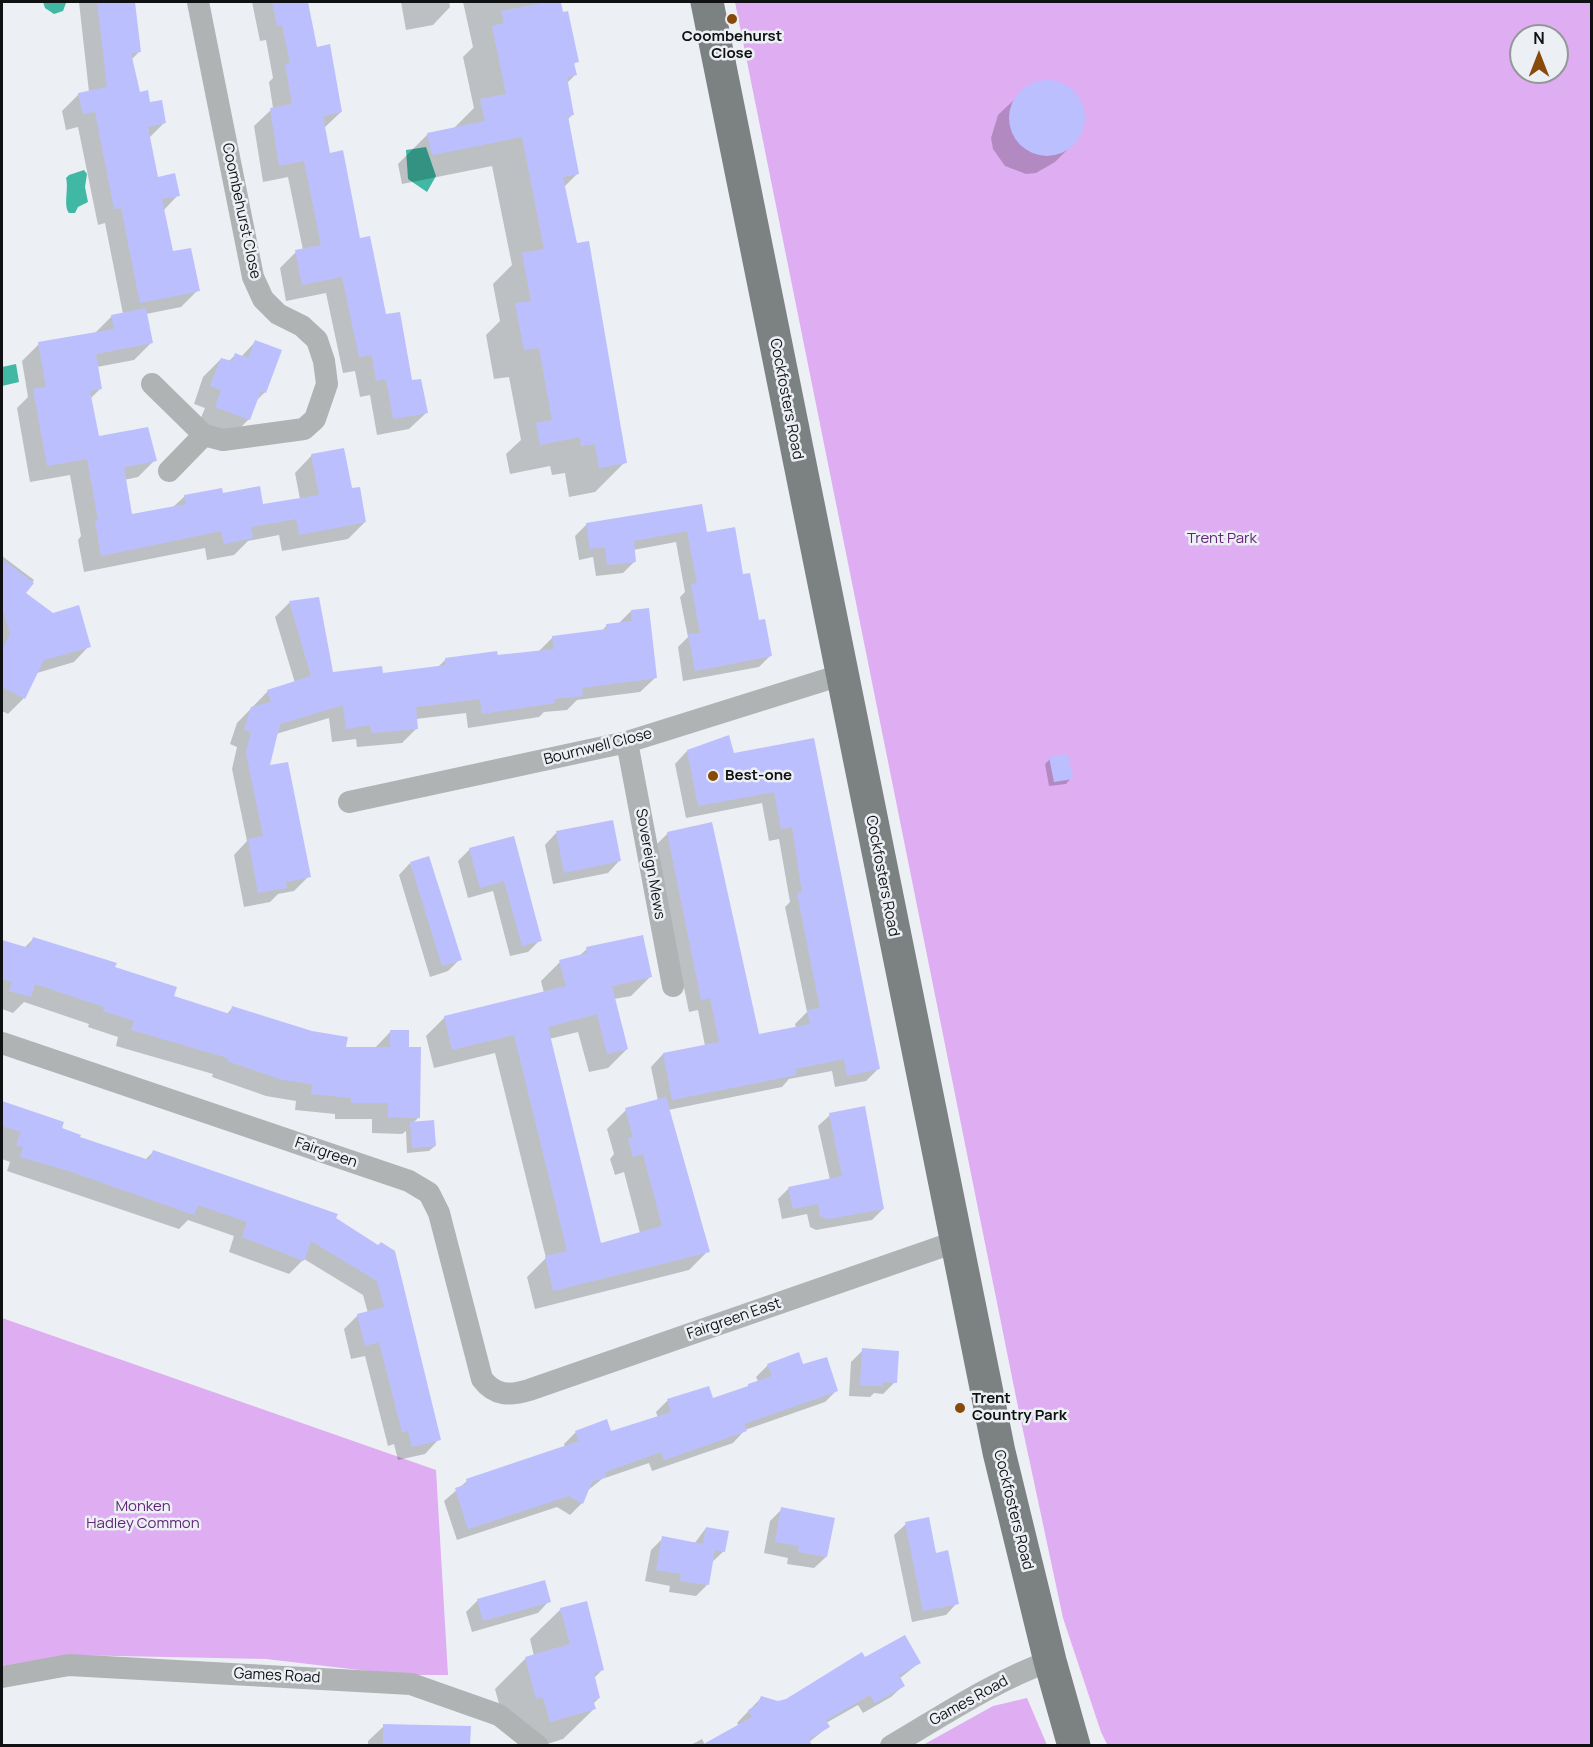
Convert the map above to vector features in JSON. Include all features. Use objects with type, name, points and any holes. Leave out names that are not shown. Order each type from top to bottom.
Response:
[{"type":"main road","name":"Cockfosters Road","points":[[707,2],[999,1452],[1050,1661],[1074,1746]]},
{"type":"street","name":"Coombehurst Close","points":[[198,2],[253,278],[262,299],[278,314],[302,326],[317,340],[324,361],[327,384],[315,419],[304,429],[246,439],[223,440],[204,435]]},
{"type":"street","points":[[152,384],[204,435],[169,471]]},
{"type":"street","name":"Bournwell Close","points":[[349,802],[627,742],[841,675]]},
{"type":"street","name":"Sovereign Mews","points":[[627,742],[673,986]]},
{"type":"street","name":"Fairgreen","points":[[2,1043],[409,1181],[429,1193],[439,1213],[482,1379],[489,1388],[499,1393],[514,1395]]},
{"type":"street","name":"Fairgreen East","points":[[514,1395],[955,1242]]},
{"type":"street","name":"Games Road","points":[[891,1746],[973,1698],[1030,1668],[1050,1661]]},
{"type":"street","name":"Games Road","points":[[2,1677],[69,1665],[411,1684],[499,1715],[538,1746]]},
{"type":"green space","name":"Trent Park","points":[[735,2],[1591,2],[1591,1745],[1108,1746],[1101,1732],[1063,1618],[1018,1407]]},
{"type":"green space","name":"Monken Hadley Common","points":[[2,1318],[436,1470],[448,1675],[402,1675],[266,1659],[68,1655],[2,1666]]},
{"type":"green space","points":[[1027,1698],[1047,1745],[923,1745],[993,1706]]},
{"type":"shaded area","points":[[43,2],[66,3],[63,11],[54,14],[45,8]]},
{"type":"shaded area","points":[[426,147],[436,176],[427,192],[408,179],[406,150]]},
{"type":"shaded area","points":[[84,170],[87,174],[85,187],[88,202],[78,207],[75,213],[69,213],[66,206],[66,178]]},
{"type":"shaded area","points":[[16,364],[19,382],[2,386],[2,367]]},
{"type":"building","points":[[97,2],[135,2],[141,52],[131,53],[140,92],[148,90],[150,102],[162,100],[166,123],[148,127],[158,177],[175,173],[180,196],[162,199],[173,251],[191,248],[200,291],[140,303],[121,208],[114,209],[95,112],[83,114],[78,93],[107,87]]},
{"type":"building","points":[[272,2],[308,2],[317,47],[330,44],[342,112],[323,116],[330,153],[343,150],[360,238],[370,236],[386,314],[400,312],[412,380],[421,379],[428,413],[393,419],[386,379],[376,381],[372,355],[359,357],[342,277],[302,285],[295,250],[321,245],[304,161],[279,166],[270,108],[292,104],[285,64],[290,63],[282,25],[277,26]]},
{"type":"building","points":[[548,2],[561,2],[563,12],[568,11],[579,62],[574,63],[577,75],[567,77],[574,115],[568,116],[579,174],[563,177],[577,243],[589,241],[627,463],[599,468],[595,444],[581,446],[580,437],[540,445],[536,423],[552,420],[539,348],[524,350],[515,303],[531,301],[522,253],[544,249],[522,137],[432,155],[427,133],[485,121],[480,99],[506,94],[492,26],[504,23],[501,11]]},
{"type":"building","points":[[1047,80],[1062,83],[1074,91],[1082,103],[1085,118],[1082,133],[1074,145],[1062,153],[1047,156],[1032,153],[1020,145],[1012,133],[1009,118],[1012,103],[1020,91],[1032,83]]},
{"type":"building","points":[[146,308],[153,343],[96,354],[102,389],[90,391],[99,436],[148,427],[157,461],[124,467],[132,514],[186,504],[184,495],[222,488],[223,493],[260,486],[263,504],[319,495],[311,454],[344,448],[352,488],[360,487],[366,522],[299,535],[296,519],[251,527],[253,538],[224,544],[221,531],[101,556],[95,521],[98,520],[87,459],[47,466],[33,389],[46,387],[38,342],[114,329],[111,315]]},
{"type":"building","points":[[255,340],[282,350],[266,393],[261,391],[250,420],[215,407],[221,390],[210,386],[221,358],[232,361],[235,353],[248,358]]},
{"type":"building","points":[[702,504],[707,532],[735,527],[743,574],[750,573],[759,620],[765,619],[772,656],[695,671],[688,634],[700,633],[691,584],[697,583],[687,531],[634,541],[636,562],[607,565],[605,547],[590,549],[586,523]]},
{"type":"building","points":[[2,559],[34,583],[26,593],[53,613],[79,605],[91,647],[44,660],[25,699],[2,687],[2,650],[10,634],[2,607]]},
{"type":"building","points":[[319,597],[333,672],[382,666],[383,673],[446,665],[445,658],[497,651],[498,655],[554,649],[552,636],[607,629],[606,624],[632,621],[631,610],[649,608],[657,678],[582,688],[583,696],[554,699],[555,703],[482,714],[480,699],[416,707],[418,729],[372,733],[370,725],[346,729],[343,705],[280,724],[270,765],[288,762],[311,877],[286,882],[287,888],[258,893],[248,839],[263,836],[246,753],[251,732],[244,730],[251,707],[271,702],[267,690],[311,676],[289,601]]},
{"type":"building","points":[[729,735],[734,753],[814,738],[880,1069],[847,1076],[844,1059],[795,1069],[796,1075],[672,1100],[663,1053],[719,1042],[710,998],[701,1000],[667,832],[712,822],[759,1034],[810,1024],[807,1010],[820,1008],[797,893],[802,892],[792,827],[781,829],[774,792],[698,806],[687,750]]},
{"type":"building","points":[[1068,754],[1073,779],[1054,782],[1049,757]]},
{"type":"building","points":[[613,820],[621,861],[564,873],[556,831]]},
{"type":"building","points":[[514,836],[542,941],[522,946],[504,881],[480,888],[469,848]]},
{"type":"building","points":[[429,856],[462,960],[442,966],[410,862]]},
{"type":"building","points":[[643,935],[652,977],[612,986],[628,1049],[607,1054],[597,1014],[548,1027],[601,1243],[662,1226],[643,1154],[633,1157],[628,1138],[633,1137],[625,1108],[666,1097],[710,1252],[553,1291],[545,1256],[567,1251],[514,1035],[452,1050],[444,1016],[566,986],[559,960],[587,953],[586,947]]},
{"type":"building","points":[[33,937],[117,963],[115,967],[177,987],[174,996],[230,1014],[232,1006],[312,1031],[348,1037],[346,1047],[390,1047],[390,1030],[409,1030],[409,1047],[421,1047],[420,1118],[388,1117],[388,1103],[351,1103],[351,1098],[311,1094],[312,1084],[283,1080],[227,1061],[228,1058],[131,1030],[134,1021],[103,1011],[104,1007],[35,984],[31,997],[9,991],[12,982],[2,979],[2,940],[29,948]]},
{"type":"building","points":[[2,1101],[64,1122],[62,1128],[81,1135],[80,1137],[149,1160],[153,1150],[338,1214],[336,1218],[378,1245],[381,1242],[395,1251],[441,1440],[412,1447],[408,1431],[402,1432],[379,1342],[365,1346],[357,1314],[384,1307],[377,1281],[311,1241],[304,1261],[242,1237],[247,1222],[198,1205],[194,1215],[69,1171],[20,1157],[23,1147],[16,1145],[21,1132],[2,1126]]},
{"type":"building","points":[[865,1106],[884,1209],[828,1219],[820,1216],[818,1204],[793,1209],[788,1187],[842,1176],[829,1113]]},
{"type":"building","points":[[434,1120],[436,1146],[412,1148],[410,1122]]},
{"type":"building","points":[[862,1348],[899,1351],[897,1383],[883,1382],[883,1386],[860,1385]]},
{"type":"building","points":[[799,1352],[803,1364],[827,1357],[838,1391],[744,1424],[747,1431],[664,1460],[661,1452],[605,1472],[606,1477],[592,1482],[583,1504],[569,1496],[468,1529],[455,1488],[467,1484],[466,1479],[579,1441],[575,1431],[607,1419],[611,1431],[671,1412],[667,1399],[709,1386],[713,1398],[748,1386],[748,1384],[772,1376],[767,1364]]},
{"type":"building","points":[[781,1507],[835,1518],[827,1557],[798,1552],[799,1546],[775,1542]]},
{"type":"building","points":[[929,1517],[936,1553],[948,1550],[959,1604],[923,1611],[905,1522]]},
{"type":"building","points":[[706,1527],[729,1531],[725,1552],[715,1550],[709,1585],[680,1581],[681,1574],[656,1570],[662,1536],[703,1544]]},
{"type":"building","points":[[545,1580],[551,1602],[483,1621],[477,1599]]},
{"type":"building","points":[[587,1601],[604,1670],[594,1673],[600,1698],[593,1700],[596,1709],[550,1722],[543,1697],[536,1699],[525,1657],[570,1644],[560,1608]]},
{"type":"building","points":[[905,1635],[921,1663],[899,1675],[905,1686],[875,1703],[870,1695],[826,1720],[830,1727],[809,1739],[812,1746],[700,1746],[752,1717],[748,1710],[757,1705],[761,1696],[778,1701],[786,1699],[862,1652],[865,1657]]},
{"type":"building","points":[[383,1724],[471,1726],[470,1746],[383,1746]]},
{"type":"place","name":"Coombehurst Close","points":[[732,19]]},
{"type":"place","name":"Best-one","points":[[713,776]]},
{"type":"place","name":"Trent Country Park","points":[[960,1408]]}]
